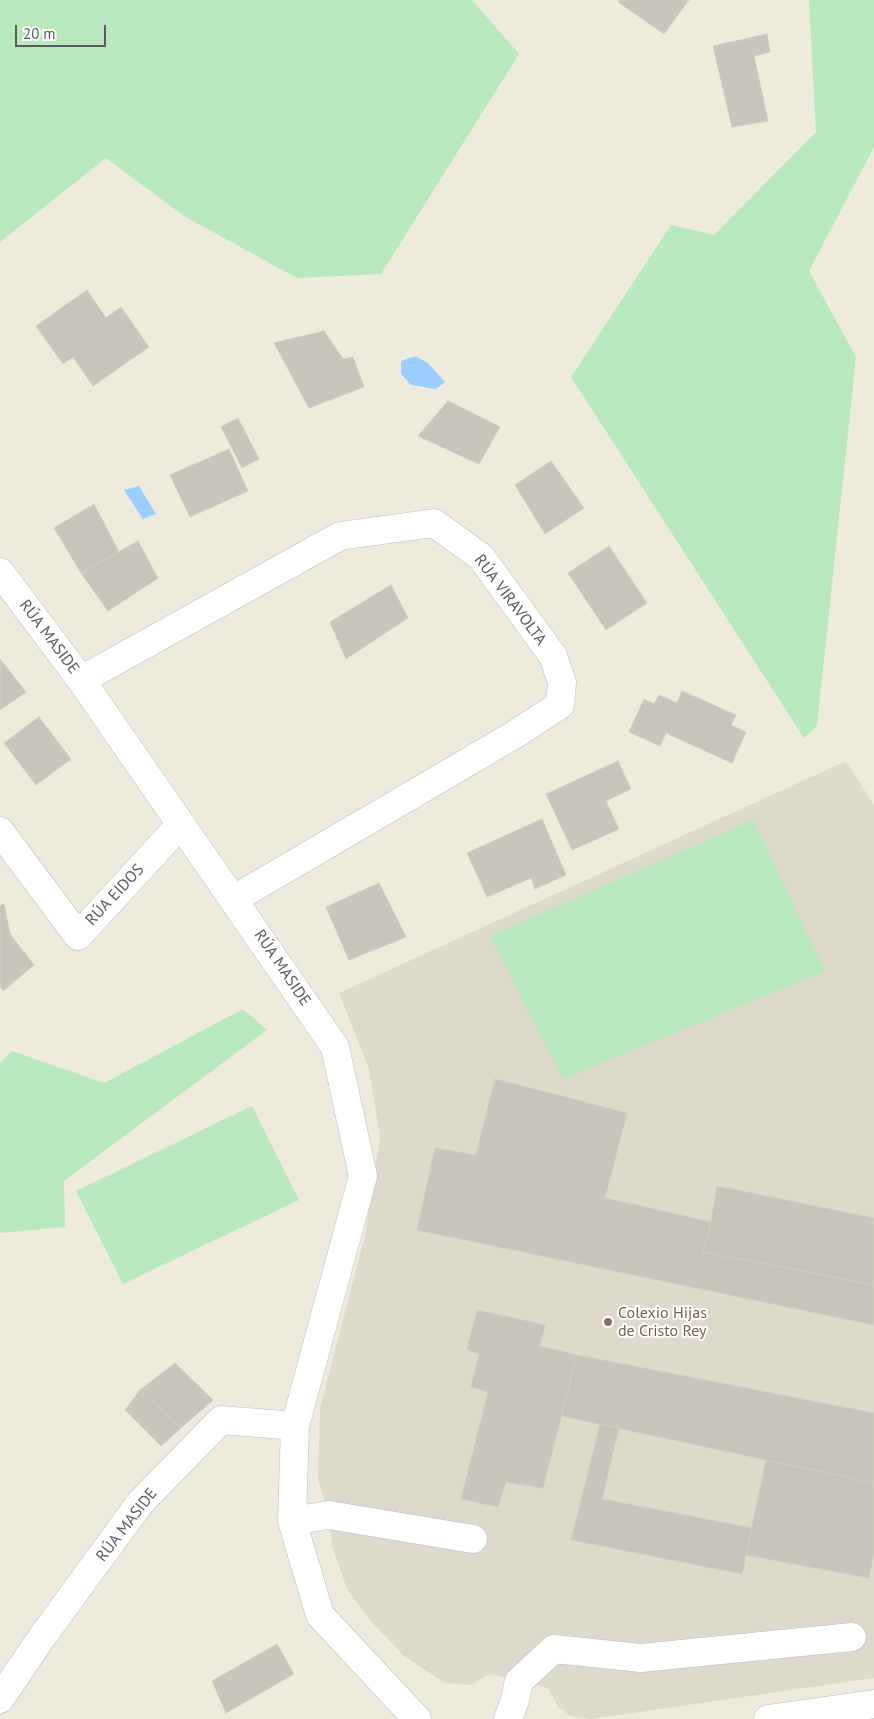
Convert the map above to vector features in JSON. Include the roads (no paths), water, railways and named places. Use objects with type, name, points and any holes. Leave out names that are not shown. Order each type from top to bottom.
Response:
[{"type":"street","name":"RÚA VIRAVOLTA","points":[[81,680],[340,536],[434,523],[482,557],[553,656],[562,682],[560,705],[514,735],[234,899]]},
{"type":"street","name":"RÚA MASIDE","points":[[0,572],[81,680],[335,1047],[363,1176],[295,1426],[292,1521],[320,1615],[417,1719]]},
{"type":"street","name":"RÚA EIDOS","points":[[0,831],[78,936],[181,824]]},
{"type":"street","name":"RÚA MASIDE","points":[[0,1699],[42,1637],[140,1503],[221,1420],[295,1426]]},
{"type":"street","points":[[292,1521],[329,1515],[473,1539]]},
{"type":"street","points":[[508,1719],[519,1681],[554,1649],[641,1658],[852,1637]]},
{"type":"street","points":[[768,1719],[874,1704]]},
{"type":"water","points":[[415,356],[428,363],[445,382],[436,389],[411,385],[401,374],[401,361]]},
{"type":"water","points":[[139,486],[156,514],[143,519],[124,490]]},
{"type":"place","name":"Colexio Hijas de Cristo Rey","points":[[608,1322]]}]
